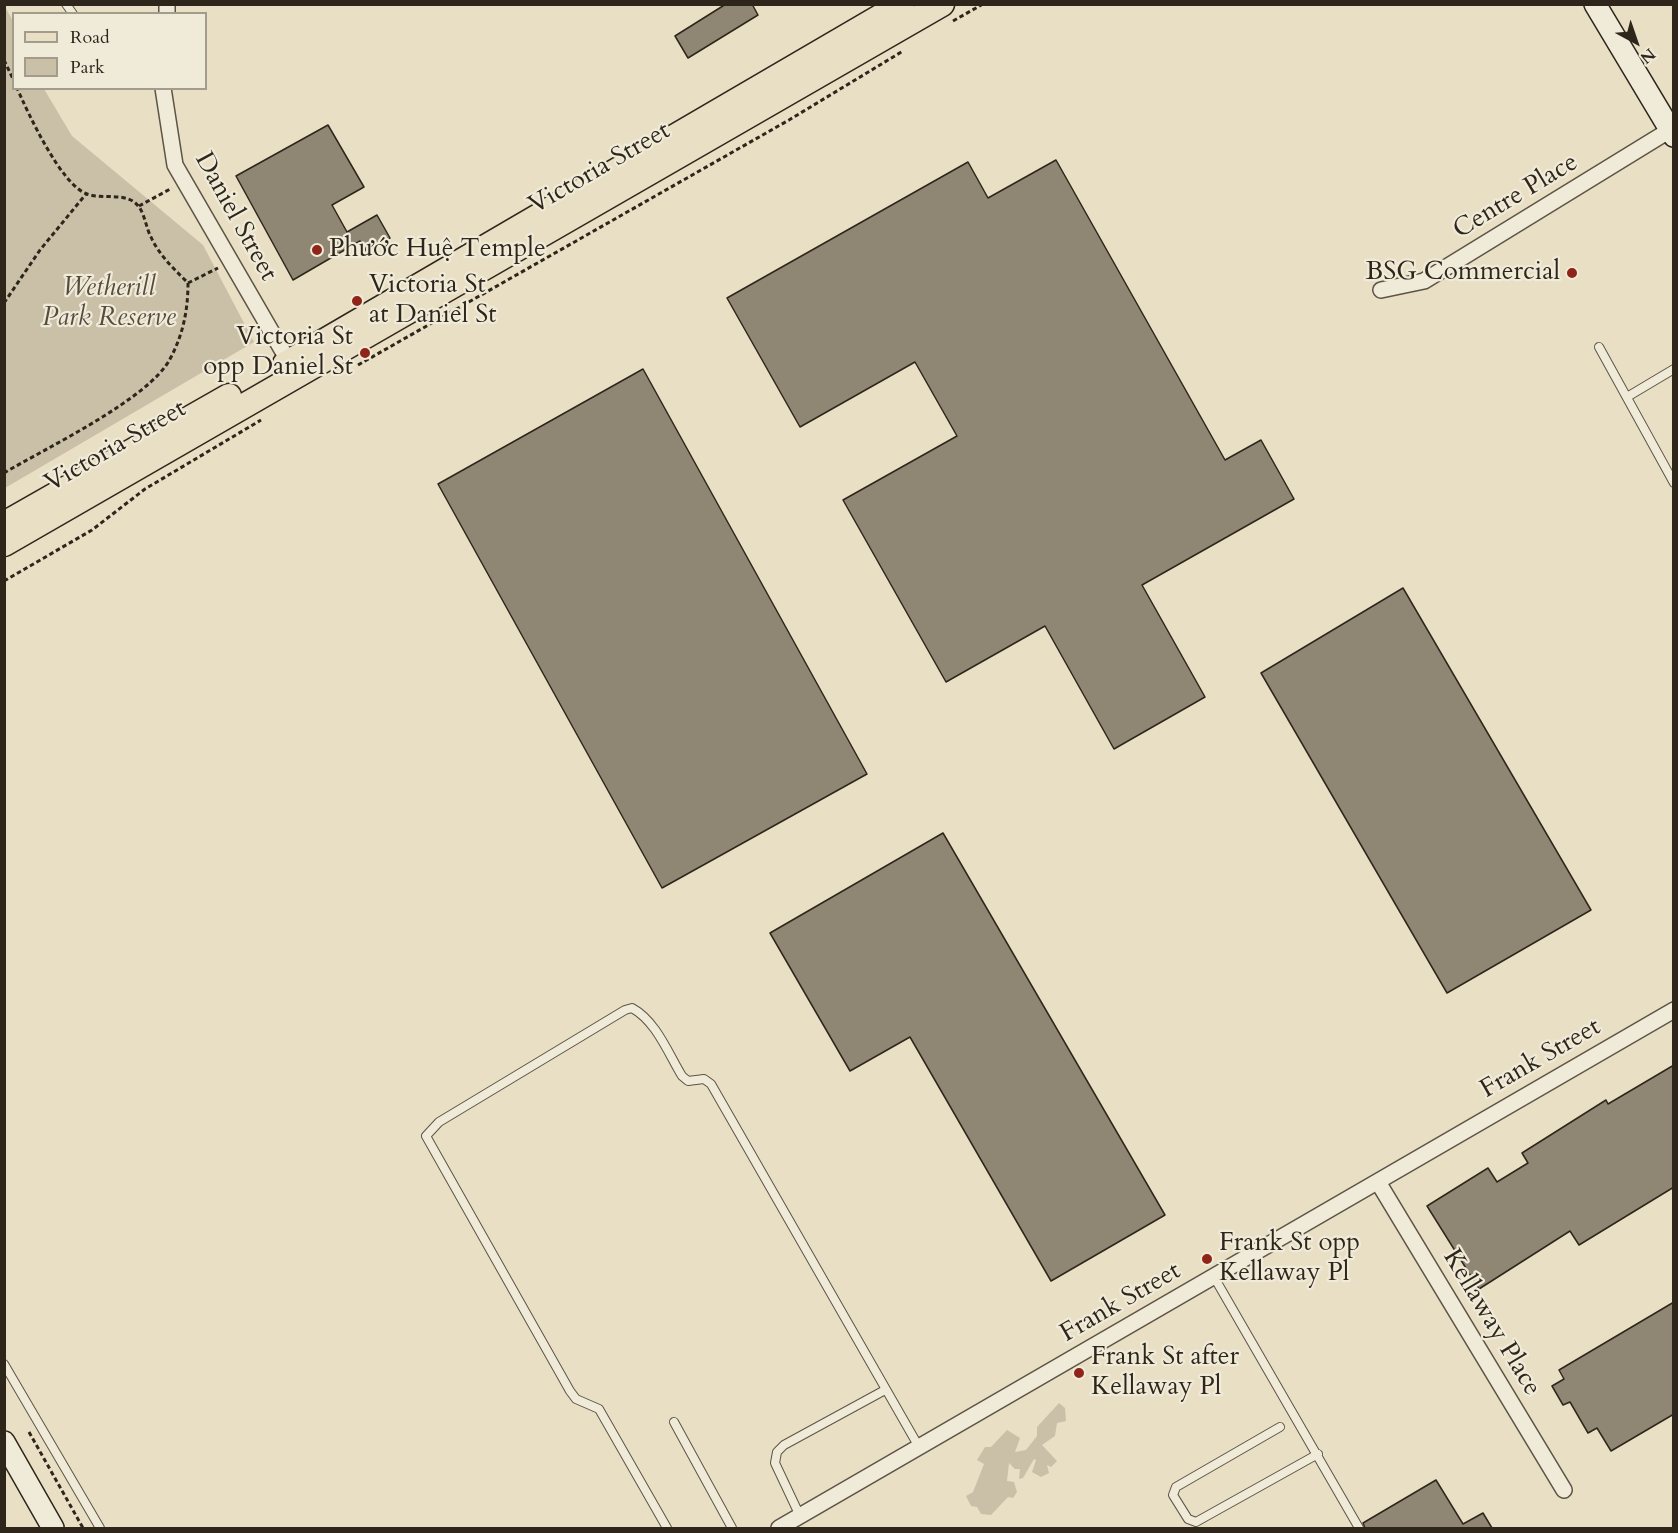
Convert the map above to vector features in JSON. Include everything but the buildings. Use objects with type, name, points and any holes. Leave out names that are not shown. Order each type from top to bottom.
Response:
[{"type":"main road","name":"Victoria Street","points":[[4,524],[289,362],[902,4]]},
{"type":"main road","name":"Victoria Street","points":[[4,544],[947,13]]},
{"type":"street","points":[[1595,4],[1672,133]]},
{"type":"street","name":"Daniel Street","points":[[163,90],[176,165],[289,362]]},
{"type":"street","name":"Centre Place","points":[[1381,290],[1424,281],[1672,133]]},
{"type":"street","name":"Frank Street","points":[[779,1528],[1674,1010]]},
{"type":"street","name":"Kellaway Place","points":[[1378,1182],[1564,1490]]},
{"type":"street","points":[[4,1442],[53,1528]]},
{"type":"lane","points":[[1599,347],[1674,483]]},
{"type":"lane","points":[[1627,397],[1674,369]]},
{"type":"lane","points":[[667,1528],[599,1409],[576,1399],[570,1391],[426,1136],[439,1122],[625,1010],[632,1008],[640,1012],[652,1026],[682,1076],[688,1081],[704,1079],[711,1084],[919,1448]]},
{"type":"lane","points":[[1214,1277],[1359,1528]]},
{"type":"lane","points":[[4,1364],[99,1528]]},
{"type":"lane","points":[[800,1516],[775,1463],[777,1452],[784,1445],[885,1390]]},
{"type":"lane","points":[[674,1422],[732,1528]]},
{"type":"lane","points":[[1280,1427],[1176,1487],[1173,1495],[1188,1519],[1196,1522],[1318,1454]]},
{"type":"path","points":[[947,13],[983,4]]},
{"type":"path","points":[[349,370],[778,126],[905,50]]},
{"type":"path","points":[[4,60],[12,77]]},
{"type":"path","points":[[18,90],[31,122],[61,170],[86,194],[126,197],[139,206],[151,237],[169,265],[188,284]]},
{"type":"path","points":[[139,206],[185,181]]},
{"type":"path","points":[[4,303],[40,250],[86,194]]},
{"type":"path","points":[[188,284],[231,261]]},
{"type":"path","points":[[4,473],[114,408],[150,383],[170,360],[184,324],[188,284]]},
{"type":"path","points":[[4,581],[92,530],[145,489],[268,417]]},
{"type":"path","points":[[28,1432],[83,1528]]},
{"type":"green space","name":"Wetherill Park Reserve","points":[[4,5],[12,19],[12,90],[45,90],[72,136],[203,245],[254,342],[5,488]]},
{"type":"green space","points":[[1059,1403],[1065,1408],[1066,1421],[1057,1423],[1055,1436],[1042,1445],[1057,1461],[1051,1467],[1047,1465],[1049,1473],[1041,1477],[1032,1472],[1036,1460],[1034,1459],[1023,1478],[1019,1479],[1020,1469],[1015,1469],[1009,1463],[1007,1481],[1014,1482],[1017,1492],[1013,1498],[1008,1497],[991,1515],[981,1514],[977,1507],[971,1506],[966,1496],[973,1492],[984,1464],[977,1460],[985,1447],[991,1447],[1007,1430],[1020,1438],[1015,1452],[1026,1450],[1037,1436],[1037,1427]]},
{"type":"place","name":"Phước Huệ Temple","points":[[317,250]]},
{"type":"place","name":"BSG Commercial","points":[[1572,273]]},
{"type":"place","name":"Victoria St at Daniel St","points":[[357,301]]},
{"type":"place","name":"Victoria St opp Daniel St","points":[[365,353]]},
{"type":"place","name":"Frank St opp Kellaway Pl","points":[[1207,1259]]},
{"type":"place","name":"Frank St after Kellaway Pl","points":[[1079,1373]]}]
